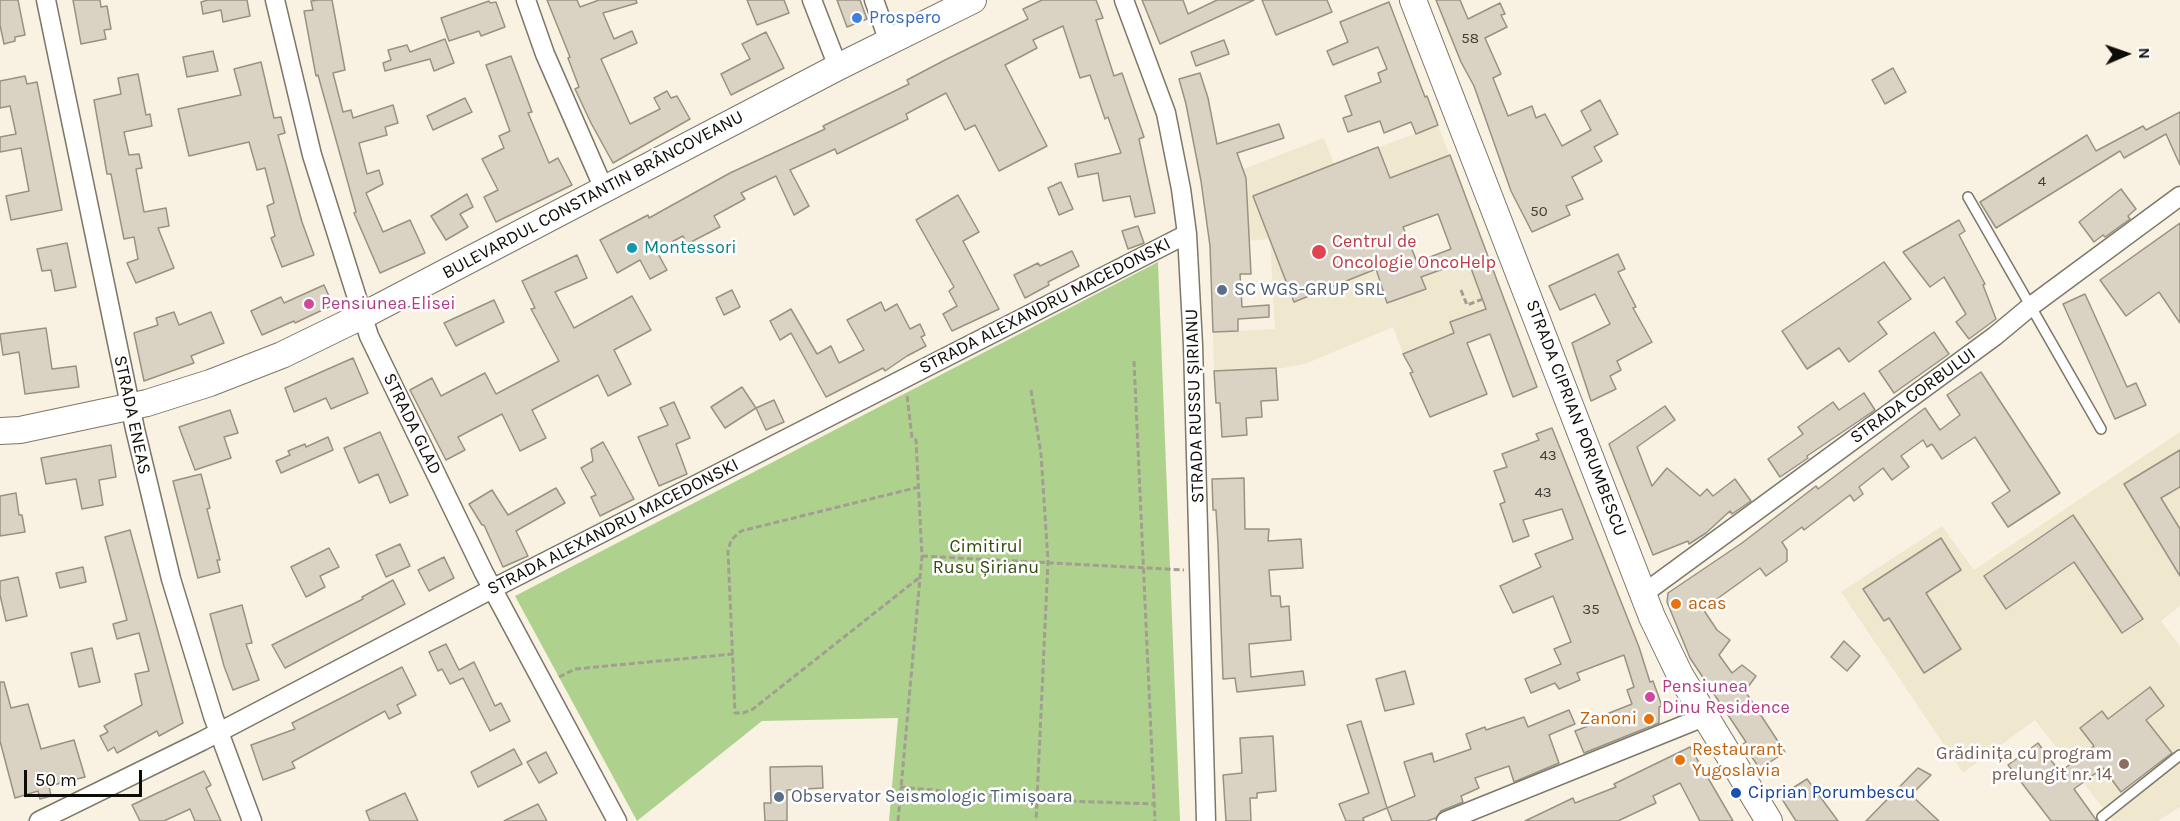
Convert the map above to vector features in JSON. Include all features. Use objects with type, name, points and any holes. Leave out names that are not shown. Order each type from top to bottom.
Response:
[{"type":"main road","name":"BULEVARDUL CONSTANTIN BRÂNCOVEANU","points":[[0,431],[20,430],[167,397],[292,350],[973,0]]},
{"type":"main road","name":"STRADA CIPRIAN PORUMBESCU","points":[[1413,0],[1643,594],[1680,675],[1769,821]]},
{"type":"street","name":"STRADA ENEAS","points":[[46,0],[130,406],[171,579],[218,732],[252,821]]},
{"type":"street","name":"STRADA GLAD","points":[[275,0],[312,155],[362,316],[492,589],[617,821]]},
{"type":"street","points":[[526,0],[545,54],[604,189]]},
{"type":"street","points":[[812,0],[838,68]]},
{"type":"street","points":[[874,0],[889,42]]},
{"type":"street","name":"STRADA RUSSU ȘIRIANU","points":[[1124,0],[1166,113],[1187,234],[1193,326],[1206,821]]},
{"type":"street","name":"STRADA CORBULUI","points":[[1643,594],[1995,336],[2031,306],[2180,195]]},
{"type":"street","name":"STRADA ALEXANDRU MACEDONSKI","points":[[39,821],[218,732],[492,589],[1187,234]]},
{"type":"street","points":[[1446,821],[1704,717]]},
{"type":"lane","points":[[1968,197],[2102,429]]},
{"type":"lane","points":[[2102,818],[2180,754]]},
{"type":"path","points":[[1461,290],[1467,305],[1483,299]]},
{"type":"path","points":[[1134,361],[1155,821]]},
{"type":"path","points":[[898,821],[922,556],[916,440],[912,438],[907,392],[902,379]]},
{"type":"path","points":[[1031,390],[1041,454],[1048,561],[1036,821]]},
{"type":"path","points":[[919,487],[741,531],[731,540],[728,551],[735,713],[753,710],[920,577]]},
{"type":"path","points":[[922,556],[1200,571]]},
{"type":"path","points":[[543,685],[576,669],[732,654]]},
{"type":"path","points":[[900,787],[1037,800],[1154,804]]},
{"type":"shaded area","name":"Centrul de Oncologie OncoHelp","points":[[1438,125],[1462,188],[1358,228],[1388,303],[1425,289],[1421,277],[1468,260],[1487,308],[1450,322],[1454,333],[1403,354],[1393,327],[1305,364],[1283,368],[1214,371],[1213,332],[1275,329],[1270,239],[1210,244],[1201,181],[1228,175],[1324,138],[1334,164]]},
{"type":"shaded area","points":[[2180,432],[2180,606],[2161,621],[2180,646],[2180,807],[2158,821],[2113,821],[2035,720],[1963,773],[1841,592],[1942,526],[1974,570]]},
{"type":"green space","name":"Cimitirul Rusu Șirianu","points":[[1158,262],[1180,821],[889,821],[898,718],[762,721],[637,821],[515,596]]},
{"type":"building","points":[[0,0],[18,0],[25,35],[15,37],[15,41],[4,44],[0,25]]},
{"type":"building","points":[[73,0],[100,0],[101,7],[107,6],[111,29],[104,30],[106,39],[81,44]]},
{"type":"building","points":[[247,0],[250,16],[223,22],[221,10],[203,14],[201,2]]},
{"type":"building","points":[[332,0],[345,70],[333,73],[343,112],[351,110],[353,118],[393,105],[398,123],[385,127],[387,135],[359,143],[367,174],[379,170],[383,184],[366,193],[383,232],[410,220],[425,253],[380,273],[354,213],[356,212],[318,75],[316,76],[304,11],[313,10],[311,1]]},
{"type":"building","points":[[547,0],[577,0],[580,7],[599,0],[636,0],[637,3],[603,13],[614,39],[632,31],[637,43],[601,59],[630,124],[660,109],[654,98],[667,91],[671,98],[677,96],[690,119],[613,163],[575,89],[579,87],[568,58],[570,57]]},
{"type":"building","points":[[747,0],[784,0],[789,13],[757,25]]},
{"type":"building","points":[[837,0],[860,0],[867,19],[847,27]]},
{"type":"building","points":[[1042,0],[1096,0],[1103,18],[1096,20],[1114,76],[1122,73],[1144,137],[1139,139],[1155,213],[1135,217],[1130,196],[1103,201],[1098,173],[1078,177],[1075,164],[1121,153],[1108,117],[1105,119],[1090,75],[1080,78],[1063,26],[1033,40],[1037,48],[1005,65],[1047,146],[999,171],[975,125],[965,130],[946,93],[906,114],[908,119],[837,154],[835,149],[790,170],[809,206],[794,215],[776,176],[741,193],[745,199],[714,216],[720,227],[687,244],[683,236],[656,250],[667,270],[650,279],[640,260],[617,273],[600,240],[648,215],[649,218],[730,173],[825,129],[823,126],[909,84],[907,80],[1028,19],[1023,9]]},
{"type":"building","points":[[1142,0],[1183,0],[1188,14],[1217,0],[1254,0],[1160,44]]},
{"type":"building","points":[[1262,0],[1327,0],[1332,12],[1276,35]]},
{"type":"building","points":[[1436,0],[1460,0],[1468,19],[1500,3],[1505,14],[1501,15],[1507,27],[1485,38],[1501,74],[1493,78],[1508,116],[1532,106],[1536,118],[1545,114],[1562,146],[1591,130],[1581,111],[1600,100],[1618,134],[1594,147],[1602,161],[1572,177],[1583,199],[1566,206],[1570,215],[1532,232],[1511,191],[1474,86],[1461,62]]},
{"type":"building","points":[[489,1],[490,3],[496,2],[505,27],[481,36],[479,31],[449,41],[441,18]]},
{"type":"building","points":[[1389,2],[1438,125],[1416,134],[1411,122],[1384,133],[1380,121],[1348,132],[1343,118],[1352,115],[1345,96],[1381,82],[1378,73],[1387,69],[1378,47],[1333,65],[1327,51],[1348,42],[1340,22]]},
{"type":"building","points":[[766,32],[784,68],[731,95],[721,74],[750,59],[742,44]]},
{"type":"building","points":[[445,39],[454,63],[434,71],[430,59],[385,71],[383,63],[391,60],[388,50],[407,45],[410,52]]},
{"type":"building","points":[[1224,40],[1229,54],[1196,66],[1191,52]]},
{"type":"building","points":[[213,51],[218,71],[187,77],[183,57]]},
{"type":"building","points":[[511,56],[532,112],[528,113],[549,163],[558,158],[572,185],[496,222],[484,197],[498,190],[482,159],[504,148],[499,136],[510,131],[486,65]]},
{"type":"building","points":[[261,62],[274,118],[281,117],[285,133],[278,135],[302,222],[314,255],[282,267],[271,238],[275,236],[267,206],[274,203],[265,168],[257,170],[249,142],[189,156],[178,109],[241,95],[234,69]]},
{"type":"building","points":[[1893,68],[1906,92],[1885,104],[1872,80]]},
{"type":"building","points":[[1200,73],[1208,98],[1217,144],[1279,124],[1284,138],[1237,153],[1246,178],[1251,274],[1240,274],[1242,307],[1269,305],[1269,317],[1238,319],[1238,331],[1213,332],[1210,246],[1201,181],[1179,79]]},
{"type":"building","points":[[138,74],[146,115],[150,114],[152,126],[124,132],[129,155],[139,154],[142,168],[136,169],[144,212],[166,208],[169,226],[158,228],[174,268],[136,283],[127,263],[138,259],[134,237],[124,239],[111,174],[107,174],[94,100],[121,94],[118,78]]},
{"type":"building","points":[[25,76],[27,84],[37,82],[62,210],[11,220],[6,196],[29,191],[21,148],[0,152],[0,137],[16,134],[10,106],[0,108],[0,81]]},
{"type":"building","points":[[465,98],[472,112],[433,130],[427,116]]},
{"type":"building","points":[[2180,112],[2180,165],[2166,134],[2124,158],[2120,151],[1996,228],[1980,202],[2087,135],[2096,151],[2143,126],[2146,130]]},
{"type":"building","points":[[1378,147],[1390,178],[1450,155],[1537,387],[1513,397],[1490,334],[1467,343],[1487,394],[1430,417],[1410,373],[1413,372],[1403,354],[1454,333],[1450,322],[1486,309],[1468,260],[1421,277],[1426,289],[1387,303],[1376,269],[1294,302],[1253,196]],"holes":[[[1438,214],[1451,249],[1417,262],[1403,227]]]},
{"type":"building","points":[[1061,182],[1073,209],[1059,215],[1048,188]]},
{"type":"building","points":[[2121,189],[2136,209],[2128,216],[2130,219],[2094,242],[2079,222]]},
{"type":"building","points":[[467,194],[473,207],[460,214],[468,227],[446,240],[431,216]]},
{"type":"building","points":[[958,195],[979,232],[963,241],[999,309],[952,331],[943,314],[957,306],[949,291],[954,287],[916,220]]},
{"type":"building","points":[[1959,220],[1965,231],[1959,235],[1985,284],[1983,285],[1996,319],[1969,339],[1956,322],[1966,314],[1944,277],[1930,287],[1903,252]]},
{"type":"building","points":[[2180,223],[2180,323],[2159,292],[2126,316],[2100,280]]},
{"type":"building","points":[[1138,226],[1144,243],[1128,249],[1122,231]]},
{"type":"building","points":[[67,243],[76,287],[55,291],[51,270],[42,271],[37,249]]},
{"type":"building","points":[[1072,251],[1079,266],[1048,282],[1049,285],[1025,298],[1014,275],[1038,263],[1040,266]]},
{"type":"building","points":[[1618,254],[1625,269],[1618,272],[1636,307],[1633,308],[1652,342],[1617,361],[1621,370],[1610,376],[1616,389],[1591,401],[1572,343],[1610,324],[1595,294],[1560,310],[1549,286]]},
{"type":"building","points":[[577,255],[587,278],[555,292],[574,328],[632,296],[651,330],[614,350],[631,384],[608,396],[598,375],[532,410],[546,438],[520,451],[502,414],[458,437],[465,450],[446,460],[410,390],[432,378],[441,396],[485,373],[496,394],[559,361],[531,309],[535,308],[522,281]]},
{"type":"building","points":[[1884,262],[1911,299],[1878,322],[1887,334],[1849,362],[1839,348],[1807,369],[1782,331]]},
{"type":"building","points":[[324,285],[333,305],[262,335],[251,311],[281,297],[284,303]]},
{"type":"building","points":[[732,290],[740,307],[724,315],[716,298]]},
{"type":"building","points":[[2085,294],[2127,387],[2136,383],[2146,405],[2115,419],[2063,304]]},
{"type":"building","points":[[494,300],[504,322],[456,346],[444,323]]},
{"type":"building","points":[[881,302],[885,311],[897,304],[910,329],[920,324],[925,335],[921,337],[926,346],[885,371],[883,368],[826,397],[791,333],[780,340],[770,321],[791,309],[817,354],[831,346],[839,363],[864,350],[847,320]]},
{"type":"building","points":[[174,312],[179,325],[211,312],[224,343],[191,356],[194,363],[144,381],[134,333],[158,325],[156,318]]},
{"type":"building","points":[[46,328],[52,369],[76,366],[79,387],[25,394],[19,352],[3,355],[0,334]]},
{"type":"building","points":[[1934,332],[1949,354],[1894,393],[1879,371]]},
{"type":"building","points":[[353,358],[368,393],[331,409],[326,398],[294,412],[285,388]]},
{"type":"building","points":[[1276,368],[1278,400],[1261,401],[1262,417],[1246,418],[1247,435],[1222,437],[1220,403],[1216,403],[1214,371]]},
{"type":"building","points":[[1981,372],[2060,493],[2008,527],[1992,503],[2010,491],[1975,437],[1942,459],[1932,444],[1927,447],[1923,440],[1901,456],[1909,467],[1892,480],[1883,468],[1859,487],[1863,494],[1854,501],[1850,495],[1804,530],[1802,527],[1782,542],[1787,550],[1787,561],[1766,576],[1760,568],[1703,609],[1717,630],[1730,640],[1719,655],[1732,673],[1742,665],[1756,676],[1745,691],[1785,752],[1760,769],[1743,744],[1746,742],[1690,658],[1667,602],[1668,593],[1742,543],[1816,486],[1818,489],[1925,408],[1940,430],[1960,415],[1947,395]]},
{"type":"building","points":[[742,387],[756,408],[725,428],[711,407]]},
{"type":"building","points":[[1864,393],[1875,410],[1780,477],[1768,459],[1803,434],[1798,427],[1833,402],[1839,410]]},
{"type":"building","points":[[774,400],[784,422],[766,430],[756,408]]},
{"type":"building","points":[[674,402],[690,438],[676,444],[687,474],[659,486],[638,437],[668,425],[660,408]]},
{"type":"building","points":[[1665,406],[1675,420],[1637,447],[1652,486],[1667,468],[1700,496],[1707,489],[1713,496],[1735,479],[1751,501],[1732,514],[1730,511],[1706,533],[1689,544],[1688,541],[1653,555],[1609,444]]},
{"type":"building","points":[[230,410],[238,433],[224,437],[231,458],[195,470],[179,427]]},
{"type":"building","points":[[1552,428],[1639,647],[1650,682],[1653,681],[1662,706],[1659,707],[1659,723],[1584,753],[1575,731],[1601,721],[1599,717],[1632,704],[1627,690],[1634,687],[1624,655],[1577,673],[1580,680],[1559,689],[1555,683],[1531,693],[1525,679],[1561,664],[1554,649],[1571,642],[1553,596],[1513,613],[1500,586],[1541,567],[1535,554],[1573,539],[1562,509],[1523,520],[1529,536],[1513,542],[1500,504],[1505,502],[1494,471],[1507,467],[1502,454],[1539,440],[1536,434]]},
{"type":"building","points":[[380,432],[408,495],[390,503],[378,474],[359,483],[344,448]]},
{"type":"building","points":[[328,437],[333,450],[281,473],[276,461],[290,455],[288,451],[305,444],[306,447]]},
{"type":"building","points":[[603,442],[634,499],[600,516],[591,497],[596,495],[581,468],[593,461],[591,449]]},
{"type":"building","points":[[111,445],[116,477],[99,480],[103,505],[82,509],[76,479],[46,484],[41,458]]},
{"type":"building","points":[[2180,450],[2180,487],[2161,498],[2180,529],[2180,576],[2124,484]]},
{"type":"building","points":[[201,474],[210,508],[207,509],[220,560],[217,560],[220,572],[198,578],[173,481]]},
{"type":"building","points":[[1244,478],[1245,529],[1269,529],[1268,541],[1301,539],[1303,568],[1269,570],[1271,596],[1280,596],[1281,607],[1289,606],[1291,640],[1249,644],[1251,677],[1303,671],[1305,685],[1237,692],[1235,678],[1223,679],[1218,544],[1216,510],[1213,510],[1212,479]]},
{"type":"building","points":[[556,488],[565,503],[516,531],[528,556],[503,567],[484,525],[469,504],[492,490],[508,515]]},
{"type":"building","points":[[16,493],[19,515],[22,515],[25,532],[0,536],[0,496]]},
{"type":"building","points":[[2073,515],[2143,619],[2122,633],[2074,562],[2006,609],[1984,576]]},
{"type":"building","points":[[130,530],[183,723],[159,736],[157,731],[117,753],[114,747],[108,751],[100,736],[108,732],[104,726],[142,705],[135,674],[149,671],[139,633],[117,639],[113,624],[127,620],[105,537]]},
{"type":"building","points":[[1941,538],[1961,570],[1926,593],[1961,649],[1924,673],[1889,618],[1884,621],[1863,589]]},
{"type":"building","points":[[400,544],[410,566],[386,577],[376,555]]},
{"type":"building","points":[[329,548],[339,567],[320,576],[325,587],[306,597],[291,567]]},
{"type":"building","points":[[444,557],[454,578],[429,591],[418,570]]},
{"type":"building","points":[[83,567],[86,582],[60,588],[56,573]]},
{"type":"building","points":[[18,577],[27,616],[6,621],[0,595],[0,581]]},
{"type":"building","points":[[393,580],[405,604],[285,668],[272,645],[363,599],[362,597]]},
{"type":"building","points":[[242,605],[252,643],[246,644],[259,680],[233,690],[210,614]]},
{"type":"building","points":[[1844,641],[1860,656],[1847,671],[1831,657]]},
{"type":"building","points":[[446,644],[459,670],[474,662],[495,706],[501,703],[510,721],[490,731],[463,678],[450,684],[442,669],[438,671],[429,652]]},
{"type":"building","points":[[92,648],[100,682],[79,687],[71,653]]},
{"type":"building","points":[[402,667],[416,695],[397,705],[401,713],[389,719],[385,711],[292,762],[295,768],[263,780],[251,745],[295,729],[292,723]]},
{"type":"building","points":[[1405,671],[1414,704],[1385,711],[1376,679]]},
{"type":"building","points":[[0,682],[4,682],[11,708],[28,704],[41,749],[74,740],[85,777],[49,786],[51,796],[40,799],[38,791],[15,798],[0,741]]},
{"type":"building","points":[[2150,687],[2164,706],[2146,720],[2172,753],[2121,792],[2103,768],[2074,789],[2097,821],[2051,821],[2008,765],[2038,743],[2060,772],[2094,746],[2080,728],[2102,711],[2108,719]]},
{"type":"building","points":[[1569,710],[1575,724],[1549,735],[1559,763],[1514,782],[1509,766],[1475,778],[1479,788],[1461,796],[1463,802],[1441,811],[1436,818],[1427,821],[1392,821],[1387,808],[1415,796],[1404,762],[1432,753],[1434,762],[1471,749],[1466,734],[1485,727],[1486,730],[1524,717],[1528,727]]},
{"type":"building","points":[[1361,721],[1387,808],[1363,818],[1364,821],[1346,821],[1339,804],[1369,793],[1347,725]]},
{"type":"building","points":[[1273,736],[1276,791],[1257,793],[1257,798],[1250,798],[1251,821],[1226,821],[1223,775],[1242,773],[1240,738]]},
{"type":"building","points":[[1690,747],[1733,821],[1700,821],[1680,783],[1653,796],[1656,803],[1618,821],[1525,821],[1573,798],[1575,803],[1616,787],[1614,784]]},
{"type":"building","points":[[514,749],[522,764],[478,787],[471,772]]},
{"type":"building","points":[[546,752],[557,773],[539,783],[527,762]]},
{"type":"building","name":"Observator Seismologic Timișoara","points":[[822,766],[823,788],[787,790],[787,821],[765,821],[764,803],[771,803],[770,767]]},
{"type":"building","points":[[1918,768],[1931,775],[1911,795],[1939,821],[1866,821]]},
{"type":"building","points":[[204,771],[211,785],[206,788],[221,821],[195,821],[190,809],[164,821],[140,821],[132,805]]},
{"type":"building","points":[[1807,779],[1838,821],[1796,821],[1780,796]]},
{"type":"building","points":[[405,793],[418,821],[370,821],[366,811]]},
{"type":"building","points":[[538,804],[547,821],[504,821]]},
{"type":"place","name":"Prospero","points":[[857,18]]},
{"type":"place","name":"Montessori","points":[[632,248]]},
{"type":"place","name":"Centrul de Oncologie OncoHelp","points":[[1319,252]]},
{"type":"place","name":"SC WGS-GRUP SRL","points":[[1222,290]]},
{"type":"place","name":"Pensiunea Elisei","points":[[309,304]]},
{"type":"place","name":"acas","points":[[1676,604]]},
{"type":"place","name":"Pensiunea Dinu Residence","points":[[1650,697]]},
{"type":"place","name":"Zanoni","points":[[1649,719]]},
{"type":"place","name":"Restaurant Yugoslavia","points":[[1680,760]]},
{"type":"place","name":"Grădinița cu program prelungit nr. 14","points":[[2124,764]]},
{"type":"place","name":"Ciprian Porumbescu","points":[[1736,793]]},
{"type":"place","name":"Observator Seismologic Timișoara","points":[[779,797]]}]
